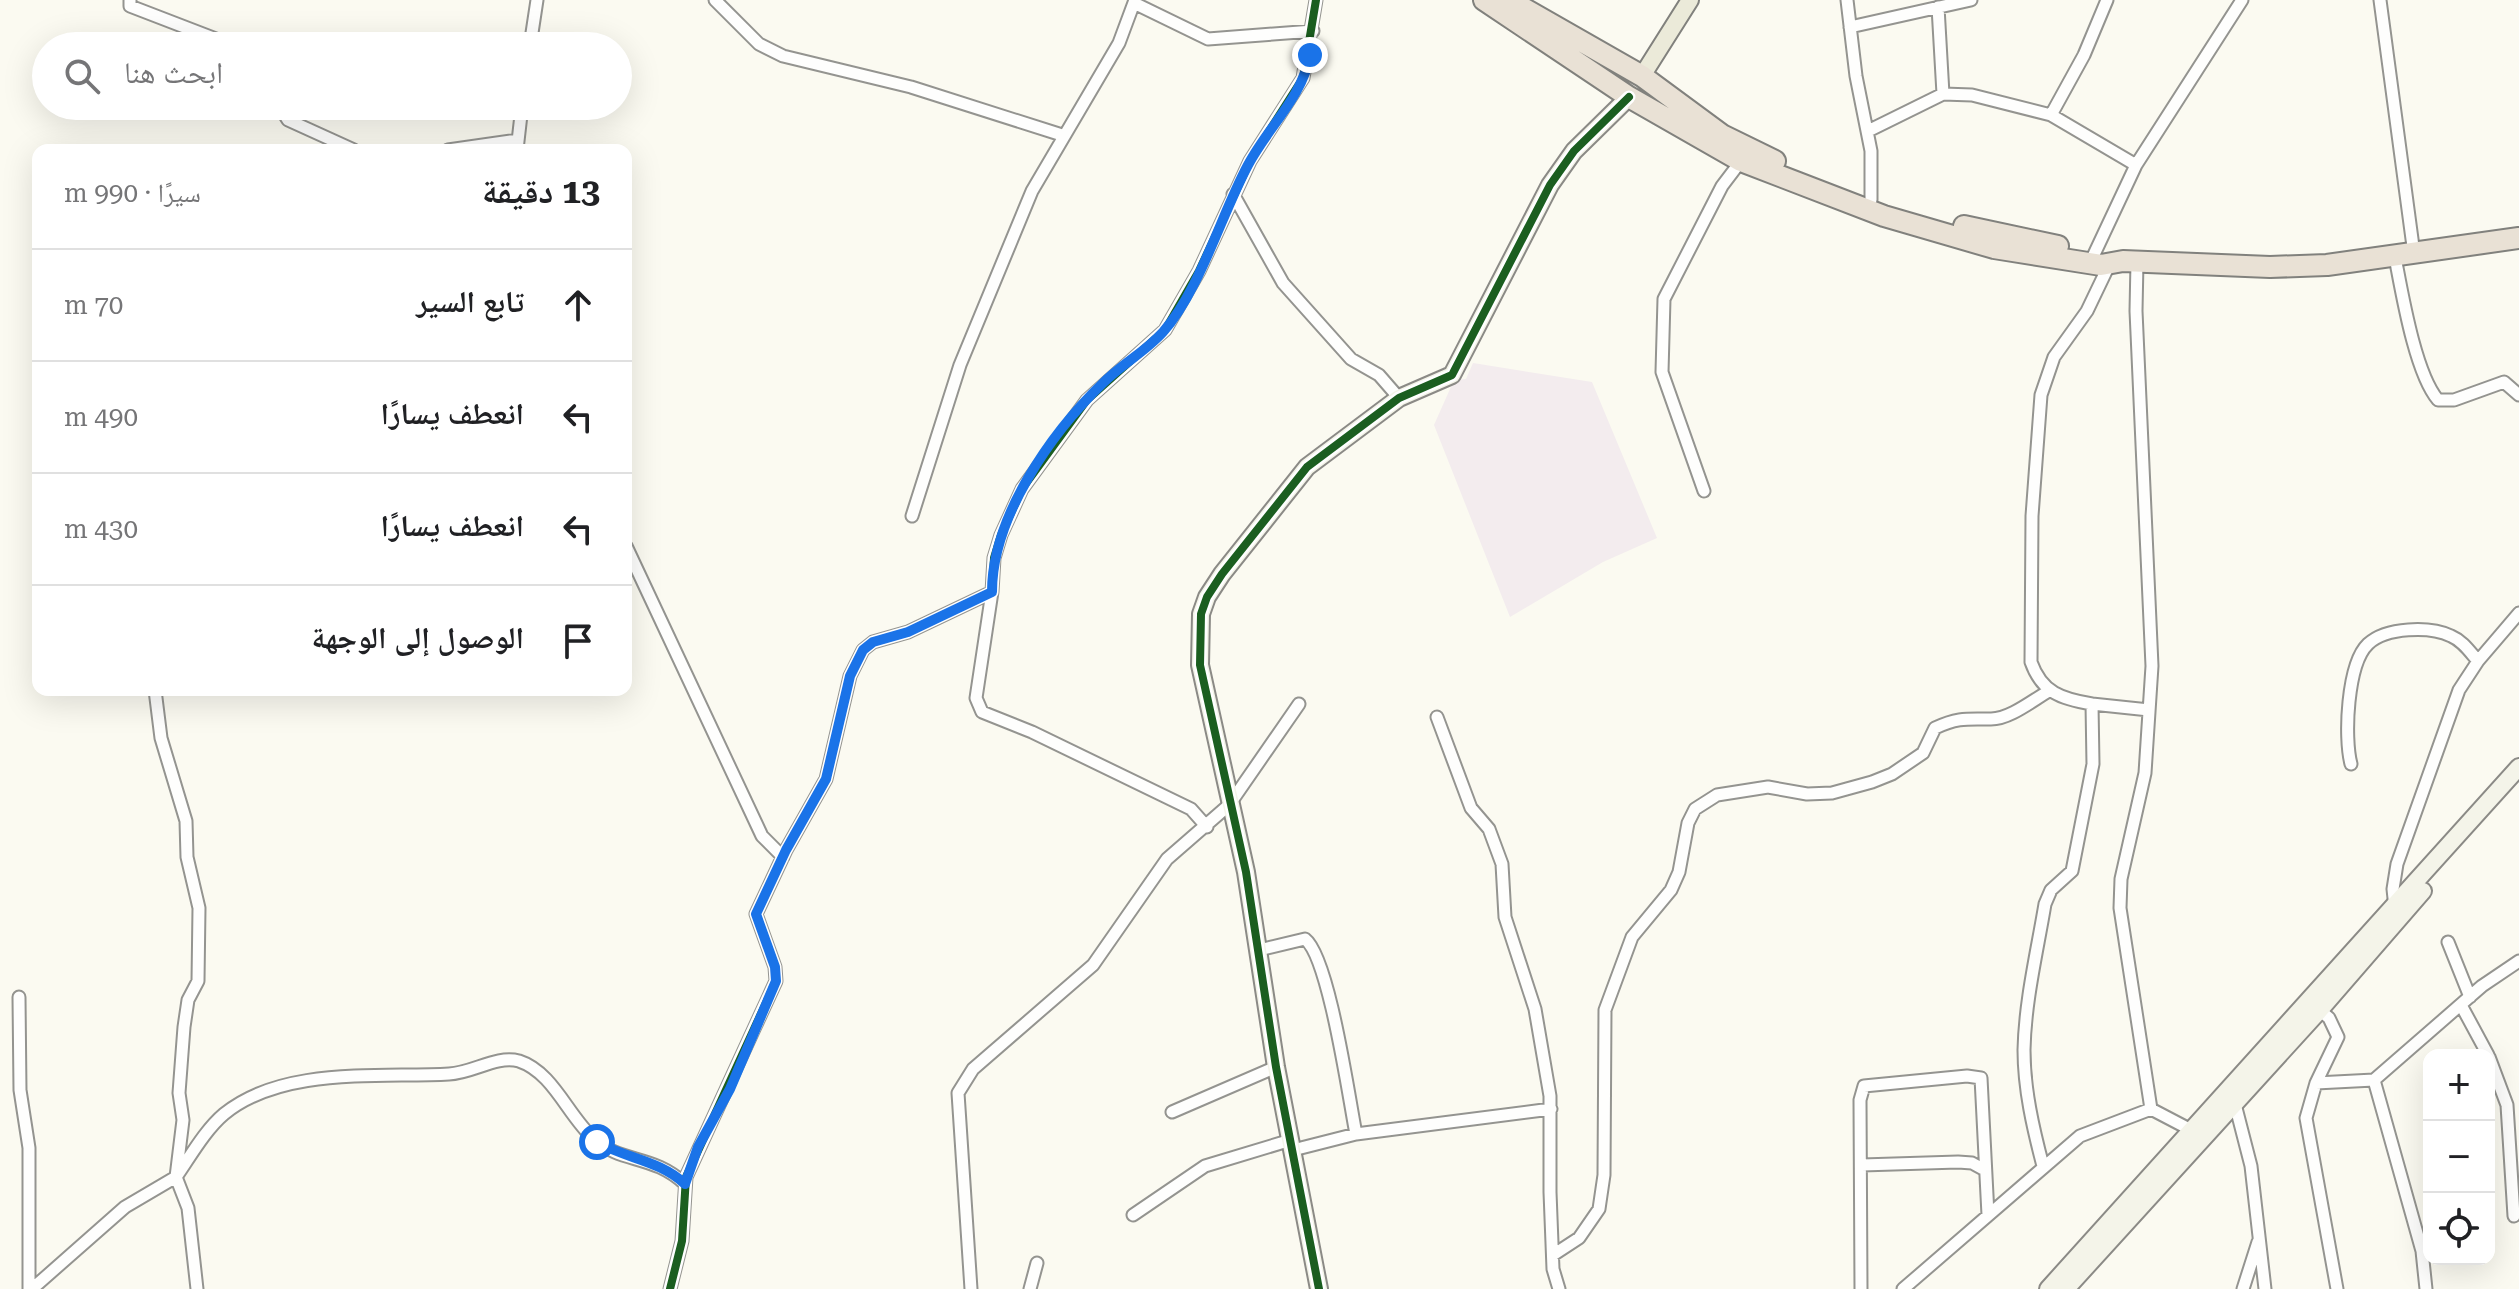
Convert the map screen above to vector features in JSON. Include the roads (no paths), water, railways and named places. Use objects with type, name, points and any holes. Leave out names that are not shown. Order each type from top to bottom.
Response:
[{"type":"highway","points":[[1484,0],[1516,10],[1609,70],[1629,97],[1719,140],[1871,200],[1979,230],[2111,259]]},
{"type":"highway","points":[[1609,70],[1642,76],[1741,161],[1922,227],[1994,248],[2111,259],[2270,267],[2327,265],[2519,238]]},
{"type":"highway","points":[[1651,109],[1663,91]]},
{"type":"main road","points":[[1642,76],[1690,0]]},
{"type":"street","points":[[130,0],[130,6],[198,32]]},
{"type":"street","points":[[532,32],[537,0]]},
{"type":"street","points":[[715,0],[759,44],[783,56],[883,79],[1062,135]]},
{"type":"street","points":[[1207,827],[1191,809],[1032,732],[982,712],[976,698],[994,558],[1022,489],[1087,400],[1165,330],[1199,271],[1250,161],[1303,78],[1316,0]]},
{"type":"street","points":[[1847,0],[1868,131],[1872,167],[1871,200]]},
{"type":"street","points":[[1850,27],[1971,0]]},
{"type":"street","points":[[2051,115],[2078,68],[2107,0]]},
{"type":"street","points":[[2149,710],[2054,696],[2036,675],[2029,646],[2041,395],[2054,357],[2087,311],[2111,259],[2136,165],[2242,0]]},
{"type":"street","points":[[2380,0],[2407,317],[2430,386],[2438,400],[2454,400],[2504,382],[2519,395]]},
{"type":"street","points":[[912,516],[965,353],[1032,191],[1062,135],[1119,43],[1134,1],[1208,39],[1313,31]]},
{"type":"street","points":[[1938,7],[1943,94]]},
{"type":"street","points":[[1868,131],[1943,94],[1996,99],[2051,115],[2136,165]]},
{"type":"street","points":[[1319,1289],[1276,1067],[1246,872],[1200,665],[1198,638],[1207,597],[1268,512],[1307,467],[1399,398],[1452,375],[1550,185],[1574,151],[1629,97]]},
{"type":"street","points":[[288,120],[341,144]]},
{"type":"street","points":[[517,144],[520,120]]},
{"type":"street","points":[[1704,491],[1662,372],[1664,299],[1722,186],[1741,161]]},
{"type":"street","points":[[1233,194],[1283,283],[1351,359],[1379,375],[1399,398]]},
{"type":"street","points":[[2111,259],[2136,311],[2152,666],[2145,773],[2121,879],[2120,908],[2151,1109]]},
{"type":"street","points":[[632,559],[762,836],[783,857]]},
{"type":"street","points":[[670,1289],[682,1241],[685,1184],[698,1147],[730,1089],[776,981],[775,967],[756,919],[783,857],[826,779],[850,676],[863,650],[873,642],[908,632],[992,592]]},
{"type":"street","points":[[2397,912],[2393,889],[2401,852],[2450,710],[2478,661],[2519,613]]},
{"type":"street","points":[[2351,764],[2347,750],[2348,715],[2359,657],[2368,645],[2393,632],[2433,632],[2450,635],[2463,643],[2478,661]]},
{"type":"street","points":[[1553,1255],[1579,1238],[1599,1209],[1604,1175],[1605,1010],[1632,937],[1671,890],[1679,872],[1688,823],[1695,809],[1717,795],[1753,789],[1832,793],[1872,782],[1892,774],[1923,753],[1935,728],[1969,718],[1991,719],[2005,715],[2049,691]]},
{"type":"street","points":[[156,696],[161,738],[186,821],[187,857],[199,908],[198,981],[188,1000],[184,1027],[179,1093],[183,1120],[176,1177],[188,1208],[197,1289]]},
{"type":"street","points":[[971,1289],[959,1150],[959,1086],[973,1069],[1093,965],[1167,859],[1229,805],[1299,704]]},
{"type":"street","points":[[2043,1166],[2026,1081],[2029,996],[2045,904],[2051,890],[2072,871],[2093,764],[2092,704]]},
{"type":"street","points":[[1437,717],[1471,808],[1489,829],[1502,864],[1505,917],[1535,1009],[1551,1109],[1553,1255],[1559,1289]]},
{"type":"street","points":[[2059,1287],[2315,1006],[2519,767]]},
{"type":"street","points":[[2397,912],[2519,781]]},
{"type":"street","points":[[1259,950],[1305,939],[1315,950],[1332,1009],[1356,1134]]},
{"type":"street","points":[[2448,942],[2466,1001],[2486,1049]]},
{"type":"street","points":[[2316,1083],[2374,1080],[2466,1001],[2519,961]]},
{"type":"street","points":[[19,997],[20,1090],[29,1148],[31,1289]]},
{"type":"street","points":[[2315,1006],[2329,1018],[2338,1037],[2307,1106],[2307,1129],[2337,1289]]},
{"type":"street","points":[[31,1289],[125,1207],[176,1177],[224,1114],[261,1094],[352,1074],[461,1074],[502,1059],[524,1063],[537,1071],[597,1142],[615,1152],[661,1165],[685,1184]]},
{"type":"street","points":[[1172,1112],[1276,1067]]},
{"type":"street","points":[[2495,1070],[2514,1116],[2514,1216]]},
{"type":"street","points":[[1861,1289],[1860,1100],[1864,1086],[1975,1076],[1984,1084],[1983,1169],[1988,1215]]},
{"type":"street","points":[[2374,1080],[2422,1251],[2426,1289]]},
{"type":"street","points":[[2232,1095],[2251,1166],[2265,1289]]},
{"type":"street","points":[[1133,1215],[1205,1166],[1292,1145],[1356,1134],[1551,1109]]},
{"type":"street","points":[[1903,1289],[2080,1136],[2102,1125],[2151,1109],[2197,1133]]},
{"type":"street","points":[[1862,1165],[1958,1162],[1972,1163],[1983,1169]]},
{"type":"street","points":[[2243,1289],[2260,1234]]},
{"type":"street","points":[[1030,1289],[1037,1263]]}]
